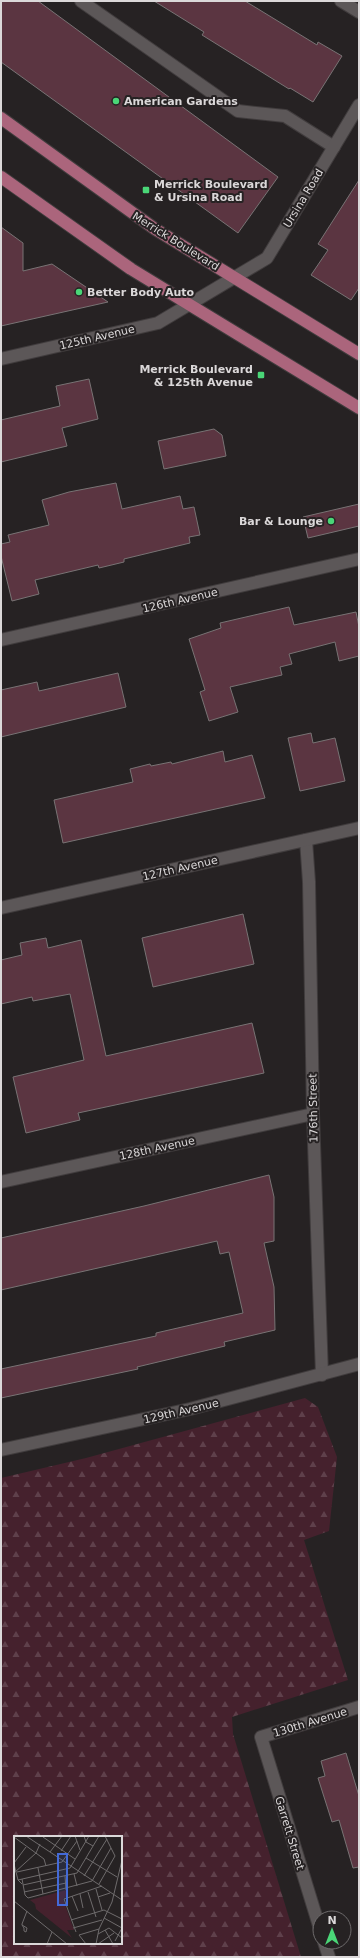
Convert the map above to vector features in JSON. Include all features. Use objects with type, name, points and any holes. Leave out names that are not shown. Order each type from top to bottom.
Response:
[{"type":"main road","name":"Merrick Boulevard","points":[[1,118],[155,229],[359,354]]},
{"type":"main road","points":[[1,177],[131,269],[359,408]]},
{"type":"street","points":[[81,1],[238,111],[285,116],[334,147]]},
{"type":"street","points":[[341,1],[359,12]]},
{"type":"street","name":"Ursina Road","points":[[189,305],[267,258],[359,105]]},
{"type":"street","name":"125th Avenue","points":[[1,358],[158,323],[189,305]]},
{"type":"street","name":"126th Avenue","points":[[1,640],[359,560]]},
{"type":"street","name":"127th Avenue","points":[[1,908],[359,828]]},
{"type":"street","name":"176th Street","points":[[306,840],[309,890],[313,1114],[322,1375]]},
{"type":"street","name":"128th Avenue","points":[[1,1182],[313,1114]]},
{"type":"street","name":"129th Avenue","points":[[1,1450],[190,1409],[359,1364]]},
{"type":"street","name":"130th Avenue","points":[[261,1737],[359,1706]]},
{"type":"street","name":"Garrett Street","points":[[261,1737],[314,1910]]},
{"type":"green space","points":[[305,1398],[318,1407],[337,1457],[329,1531],[304,1540],[348,1680],[232,1717],[233,1734],[301,1957],[1,1957],[1,1478],[86,1458]]},
{"type":"building","name":"American Gardens","points":[[1,1],[38,1],[278,177],[238,233],[1,62]]},
{"type":"building","points":[[154,1],[245,1],[317,45],[318,42],[342,56],[313,102],[290,88],[289,89],[202,35],[204,32]]},
{"type":"building","points":[[359,180],[359,288],[351,300],[311,275],[328,250],[318,244]]},
{"type":"building","points":[[1,227],[23,243],[23,271],[52,264],[108,302],[1,326]]},
{"type":"building","points":[[89,379],[98,419],[62,428],[67,446],[1,462],[1,420],[60,406],[56,386]]},
{"type":"building","points":[[214,429],[222,435],[226,456],[164,469],[158,441]]},
{"type":"building","points":[[116,483],[122,509],[180,496],[183,509],[194,507],[200,535],[189,537],[190,543],[124,559],[124,562],[99,568],[98,565],[35,580],[39,594],[12,601],[1,556],[1,544],[10,542],[8,535],[49,525],[42,500],[69,492]]},
{"type":"building","name":"Bar & Lounge","points":[[359,504],[359,526],[308,538],[303,517]]},
{"type":"building","points":[[289,607],[294,625],[356,612],[359,627],[359,656],[339,661],[335,642],[289,654],[292,664],[280,667],[282,675],[230,687],[238,712],[209,721],[200,692],[205,690],[189,639],[221,628],[220,623]]},
{"type":"building","points":[[118,673],[126,707],[1,737],[1,690],[37,682],[39,691]]},
{"type":"building","points":[[311,733],[313,743],[335,738],[345,781],[300,791],[288,738]]},
{"type":"building","points":[[223,751],[225,762],[252,755],[265,798],[63,843],[54,800],[133,782],[130,769],[150,764],[151,766],[171,762],[172,764]]},
{"type":"building","points":[[243,914],[254,964],[153,987],[142,938]]},
{"type":"building","points":[[46,938],[48,948],[81,940],[106,1056],[252,1023],[264,1073],[78,1113],[80,1120],[26,1133],[13,1077],[84,1060],[70,994],[33,1001],[32,997],[1,1004],[1,960],[22,955],[20,943]]},
{"type":"building","points":[[269,1175],[274,1197],[274,1241],[264,1243],[274,1287],[275,1330],[224,1342],[225,1346],[137,1367],[138,1369],[1,1398],[1,1369],[156,1336],[156,1333],[243,1313],[229,1252],[220,1254],[217,1241],[1,1290],[1,1238],[144,1206]]},
{"type":"building","points":[[346,1753],[359,1796],[359,1867],[353,1868],[339,1820],[332,1822],[318,1778],[325,1776],[321,1761]]},
{"type":"place","name":"American Gardens","points":[[116,101]]},
{"type":"place","name":"Merrick Boulevard & Ursina Road","points":[[146,190]]},
{"type":"place","name":"Better Body Auto","points":[[79,292]]},
{"type":"place","name":"Merrick Boulevard & 125th Avenue","points":[[261,375]]},
{"type":"place","name":"Bar & Lounge","points":[[331,521]]}]
